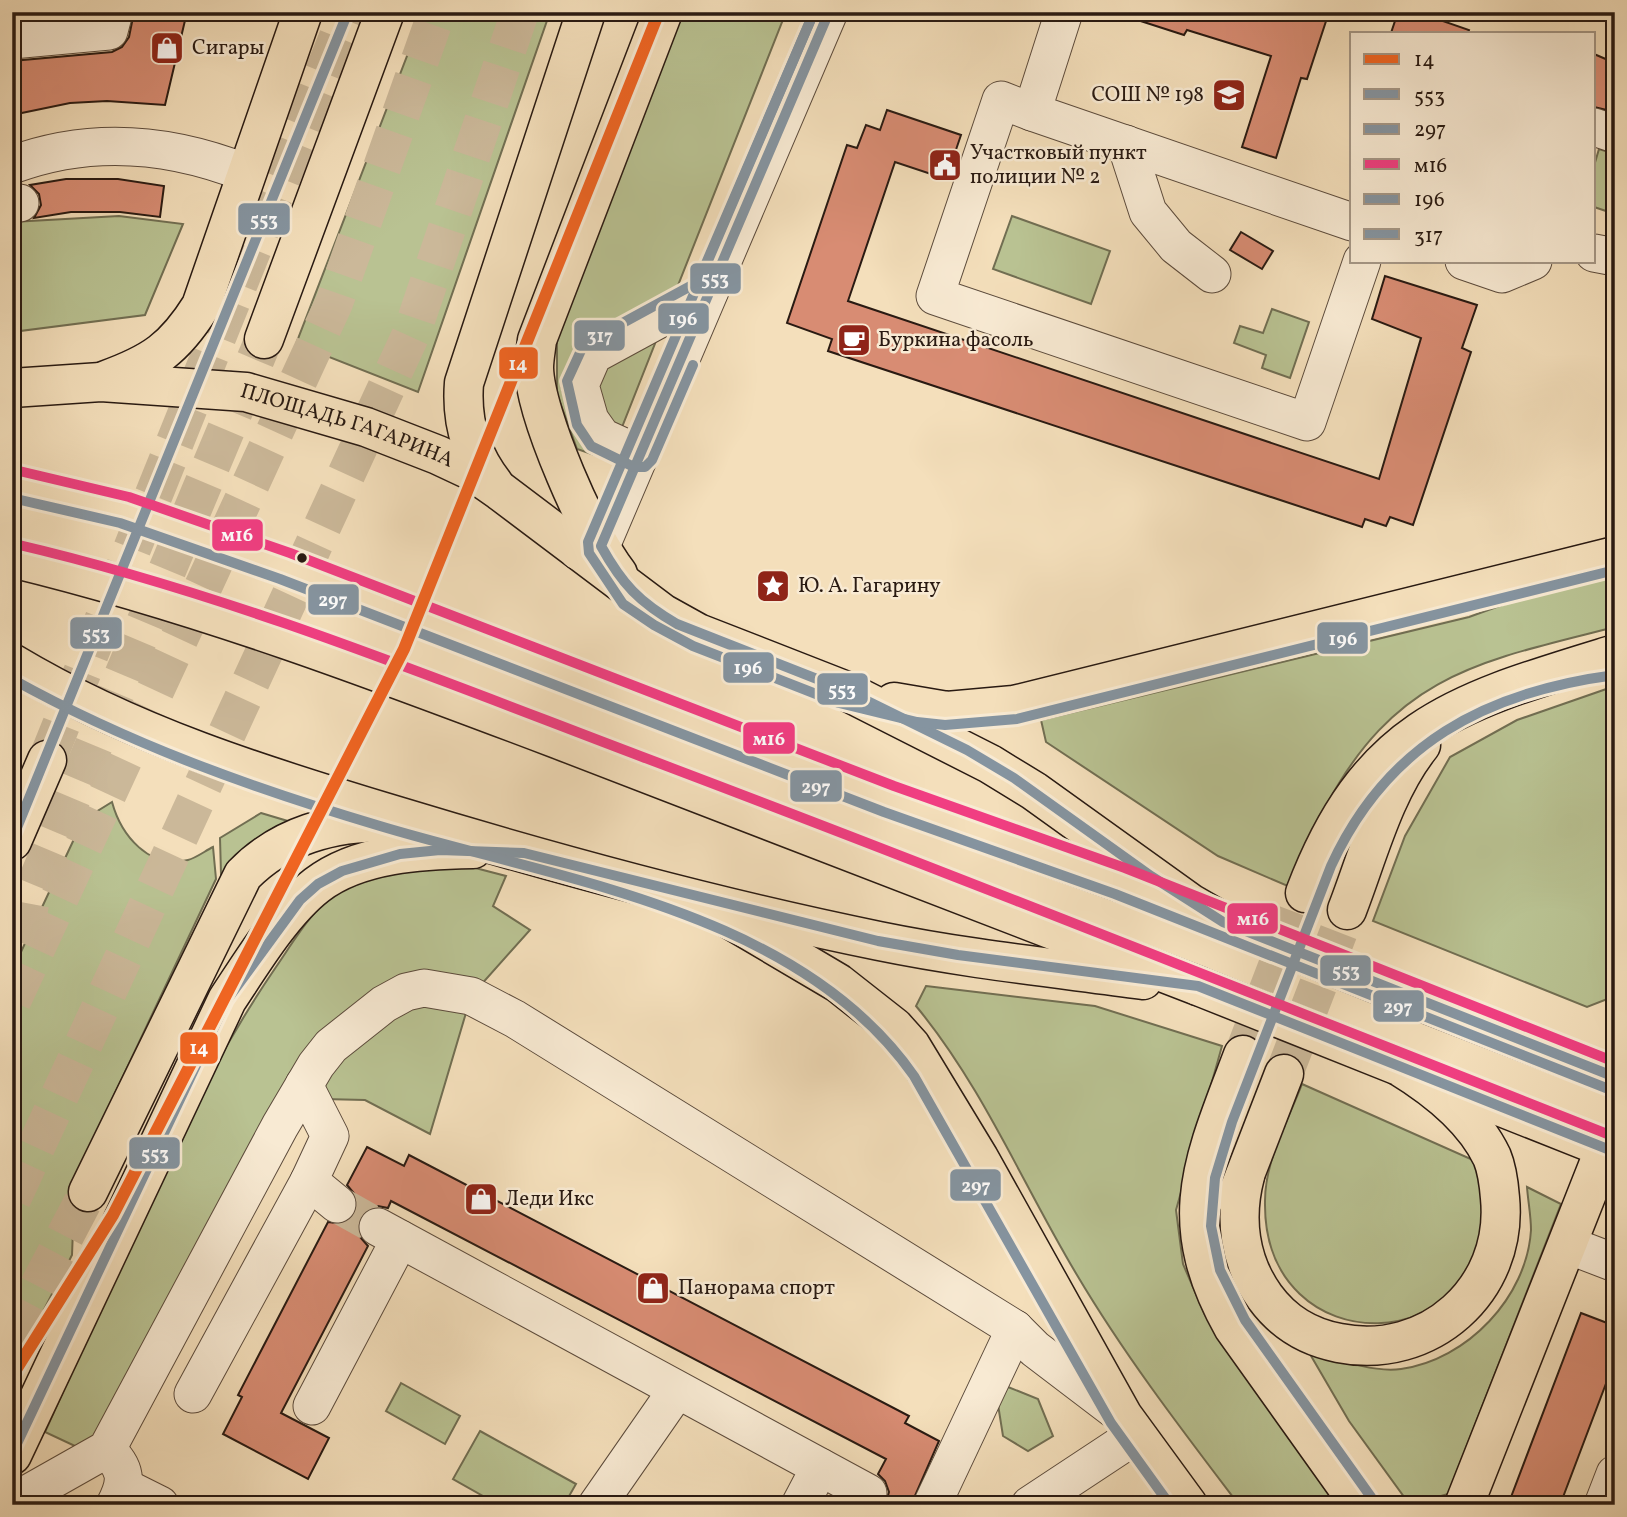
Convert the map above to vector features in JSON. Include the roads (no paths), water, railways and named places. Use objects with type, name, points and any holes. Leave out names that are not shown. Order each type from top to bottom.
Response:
[{"type":"main road","points":[[101,382],[164,354],[184,332],[201,306],[303,12]]},
{"type":"main road","points":[[264,339],[385,12]]},
{"type":"main road","points":[[500,491],[473,453],[462,408],[464,383],[586,12]]},
{"type":"main road","points":[[663,12],[537,340],[534,369],[540,400],[586,518],[589,548],[634,595],[698,633],[844,690],[990,764],[1034,791],[1190,903],[1223,922]]},
{"type":"main road","name":"ПЛОЩАДЬ ГАГАРИНА","points":[[12,388],[101,382],[246,392],[404,440],[470,470],[589,548]]},
{"type":"main road","points":[[12,484],[124,510],[285,566],[889,799],[1120,881],[1422,1002],[1613,1072]]},
{"type":"main road","points":[[844,690],[920,708],[947,711],[1014,705],[1615,556]]},
{"type":"main road","points":[[12,558],[115,582],[286,637],[1198,986],[1610,1150],[1568,1245],[1464,1505]]},
{"type":"main road","points":[[1305,893],[1335,824],[1381,763],[1409,738],[1476,699],[1615,654]]},
{"type":"main road","points":[[1570,667],[1615,661]]},
{"type":"main road","points":[[12,663],[105,714],[271,778],[524,853],[878,941],[958,955],[1198,986]]},
{"type":"main road","points":[[1347,910],[1407,763],[1427,737],[1476,699]]},
{"type":"main road","points":[[12,841],[47,760]]},
{"type":"main road","points":[[88,1192],[233,893],[256,862],[299,836],[353,822],[392,822],[440,829]]},
{"type":"main road","points":[[12,1455],[227,1000],[300,900],[318,884],[341,871],[401,854],[466,849],[524,853]]},
{"type":"main road","points":[[665,890],[728,918],[808,962],[870,1006],[894,1027],[926,1069],[1130,1425],[1188,1505]]},
{"type":"main road","points":[[1243,1055],[1201,1175],[1197,1203],[1201,1252],[1213,1288],[1233,1327],[1360,1505]]},
{"type":"main road","points":[[1245,1176],[1238,1202],[1242,1248],[1261,1292],[1276,1313],[1297,1329],[1322,1340],[1375,1347],[1423,1336],[1447,1322],[1484,1280],[1495,1253],[1502,1219],[1499,1188],[1493,1159],[1461,1113],[1422,1080],[1398,1066]]},
{"type":"main road","points":[[1284,1074],[1228,1225],[1227,1264],[1239,1311],[1254,1346],[1299,1420]]},
{"type":"street","points":[[12,40],[110,31],[114,12]]},
{"type":"street","points":[[589,548],[639,454],[829,12]]},
{"type":"street","points":[[1032,112],[1064,12]]},
{"type":"street","points":[[1350,221],[1001,100],[935,296],[1307,422],[1362,262]]},
{"type":"street","points":[[1596,128],[1615,134]]},
{"type":"street","points":[[1126,144],[1147,212],[1176,246],[1212,274]]},
{"type":"street","points":[[12,165],[33,157],[80,148],[127,146],[202,157],[246,173]]},
{"type":"street","points":[[1596,253],[1615,257]]},
{"type":"street","points":[[1467,262],[1502,274],[1531,262]]},
{"type":"street","points":[[639,454],[602,438],[590,419],[580,385],[588,365],[593,355],[709,292]]},
{"type":"street","points":[[18,1505],[22,1497],[107,1449],[303,1084],[331,1046],[363,1020],[406,992],[424,988],[443,988],[471,996],[515,1019],[1015,1329],[1035,1349],[1130,1425],[1030,1505]]},
{"type":"street","points":[[192,1394],[309,1181],[330,1136],[303,1084]]},
{"type":"street","points":[[309,1181],[337,1204]]},
{"type":"street","points":[[312,1406],[389,1233],[868,1493]]},
{"type":"street","points":[[1568,1245],[1615,1263]]},
{"type":"street","points":[[1015,1329],[1024,1329],[1034,1317],[1042,1305],[1049,1283]]},
{"type":"street","points":[[932,1505],[1015,1329]]},
{"type":"street","points":[[597,1505],[677,1390]]},
{"type":"street","points":[[107,1449],[122,1465],[120,1496],[160,1505]]},
{"type":"street","points":[[800,1505],[820,1467]]},
{"type":"street","points":[[1604,1505],[1615,1475]]},
{"type":"tunnel","points":[[47,760],[348,12]]},
{"type":"tunnel","points":[[12,1001],[334,303],[437,12]]},
{"type":"tunnel","points":[[12,1199],[412,332],[520,12]]},
{"type":"tunnel","points":[[23,941],[32,893],[264,339]]},
{"type":"tunnel","points":[[1243,1055],[1305,893]]},
{"type":"tunnel","points":[[1284,1074],[1347,910]]},
{"type":"tunnel","points":[[12,1337],[88,1192]]},
{"type":"tunnel","points":[[337,1204],[378,1227]]},
{"type":"place","name":"Сигары","points":[[167,48]]},
{"type":"place","name":"СОШ № 198","points":[[1229,95]]},
{"type":"place","name":"Участковый пункт полиции № 2","points":[[945,165]]},
{"type":"place","name":"Буркина фасоль","points":[[854,340]]},
{"type":"place","name":"Ю. А. Гагарину","points":[[773,586]]},
{"type":"place","name":"Леди Икс","points":[[481,1199]]},
{"type":"place","name":"Панорама спорт","points":[[653,1288]]}]
